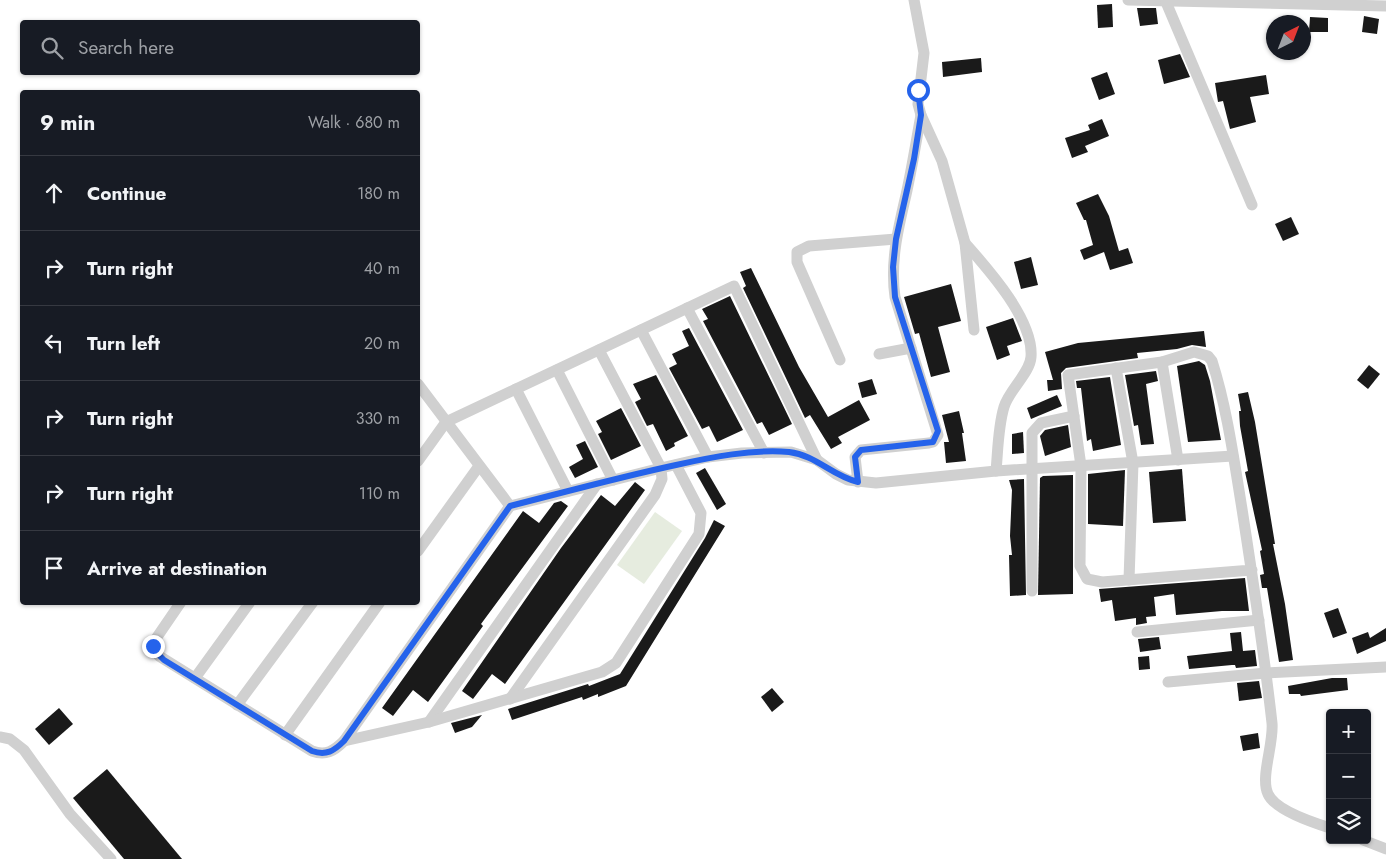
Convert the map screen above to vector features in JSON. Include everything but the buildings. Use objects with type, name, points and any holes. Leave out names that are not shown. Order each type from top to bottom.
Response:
[{"type":"street","points":[[858,482],[855,457],[861,450],[929,443],[933,442],[938,435],[895,297],[893,283],[896,239],[914,159],[921,115],[918,90],[924,53],[914,0]]},
{"type":"street","points":[[1128,0],[1386,6]]},
{"type":"street","points":[[1166,2],[1252,204]]},
{"type":"street","points":[[921,115],[942,161],[965,243],[974,330]]},
{"type":"street","points":[[840,360],[797,262],[797,252],[809,246],[896,239]]},
{"type":"street","points":[[965,243],[1009,298],[1022,322],[1032,356],[1029,367],[1011,392],[1004,406],[996,471]]},
{"type":"street","points":[[420,458],[446,422],[734,286],[817,460]]},
{"type":"street","points":[[687,308],[764,453]]},
{"type":"street","points":[[641,330],[708,457]]},
{"type":"street","points":[[879,354],[911,348]]},
{"type":"street","points":[[510,699],[655,495],[662,479],[661,468],[599,350]]},
{"type":"street","points":[[1252,570],[1095,582],[1087,579],[1081,572],[1081,466],[1068,374],[1162,362],[1194,352],[1208,356],[1212,361],[1233,456],[1252,570],[1266,673],[1273,728],[1266,781],[1268,795],[1275,802],[1303,819],[1326,827]]},
{"type":"street","points":[[1162,362],[1178,460]]},
{"type":"street","points":[[1116,368],[1133,463],[1129,580]]},
{"type":"street","points":[[557,370],[613,480]]},
{"type":"street","points":[[420,387],[510,506]]},
{"type":"street","points":[[516,389],[568,491]]},
{"type":"street","points":[[1032,591],[1030,441],[1036,427],[1049,421],[1074,416]]},
{"type":"street","points":[[179,605],[159,633],[153,646],[159,656],[285,735],[320,754],[330,752],[344,741],[510,506],[708,457],[764,453],[791,452],[817,460],[836,474],[858,482],[1233,456]]},
{"type":"street","points":[[344,741],[429,722],[602,672],[622,655],[699,534],[702,514],[676,465]]},
{"type":"street","points":[[420,548],[479,466]]},
{"type":"street","points":[[429,722],[597,484]]},
{"type":"street","points":[[195,678],[248,605]]},
{"type":"street","points":[[237,705],[311,605]]},
{"type":"street","points":[[285,735],[378,605]]},
{"type":"street","points":[[1137,632],[1259,620]]},
{"type":"street","points":[[1168,682],[1266,673],[1386,668]]},
{"type":"street","points":[[0,737],[10,739],[24,750],[74,819],[111,859]]},
{"type":"street","points":[[1371,843],[1386,849]]},
{"type":"shaded area","points":[[655,512],[682,531],[644,584],[617,565]]},
{"type":"route","points":[[153,646],[155,651],[164,660],[312,751],[320,754],[330,752],[344,741],[510,506],[708,457],[742,454],[791,452],[817,460],[836,474],[848,480],[858,482],[855,457],[861,450],[933,442],[938,435],[938,431],[895,297],[893,283],[896,239],[914,159],[921,115],[918,104],[918,90]]}]
